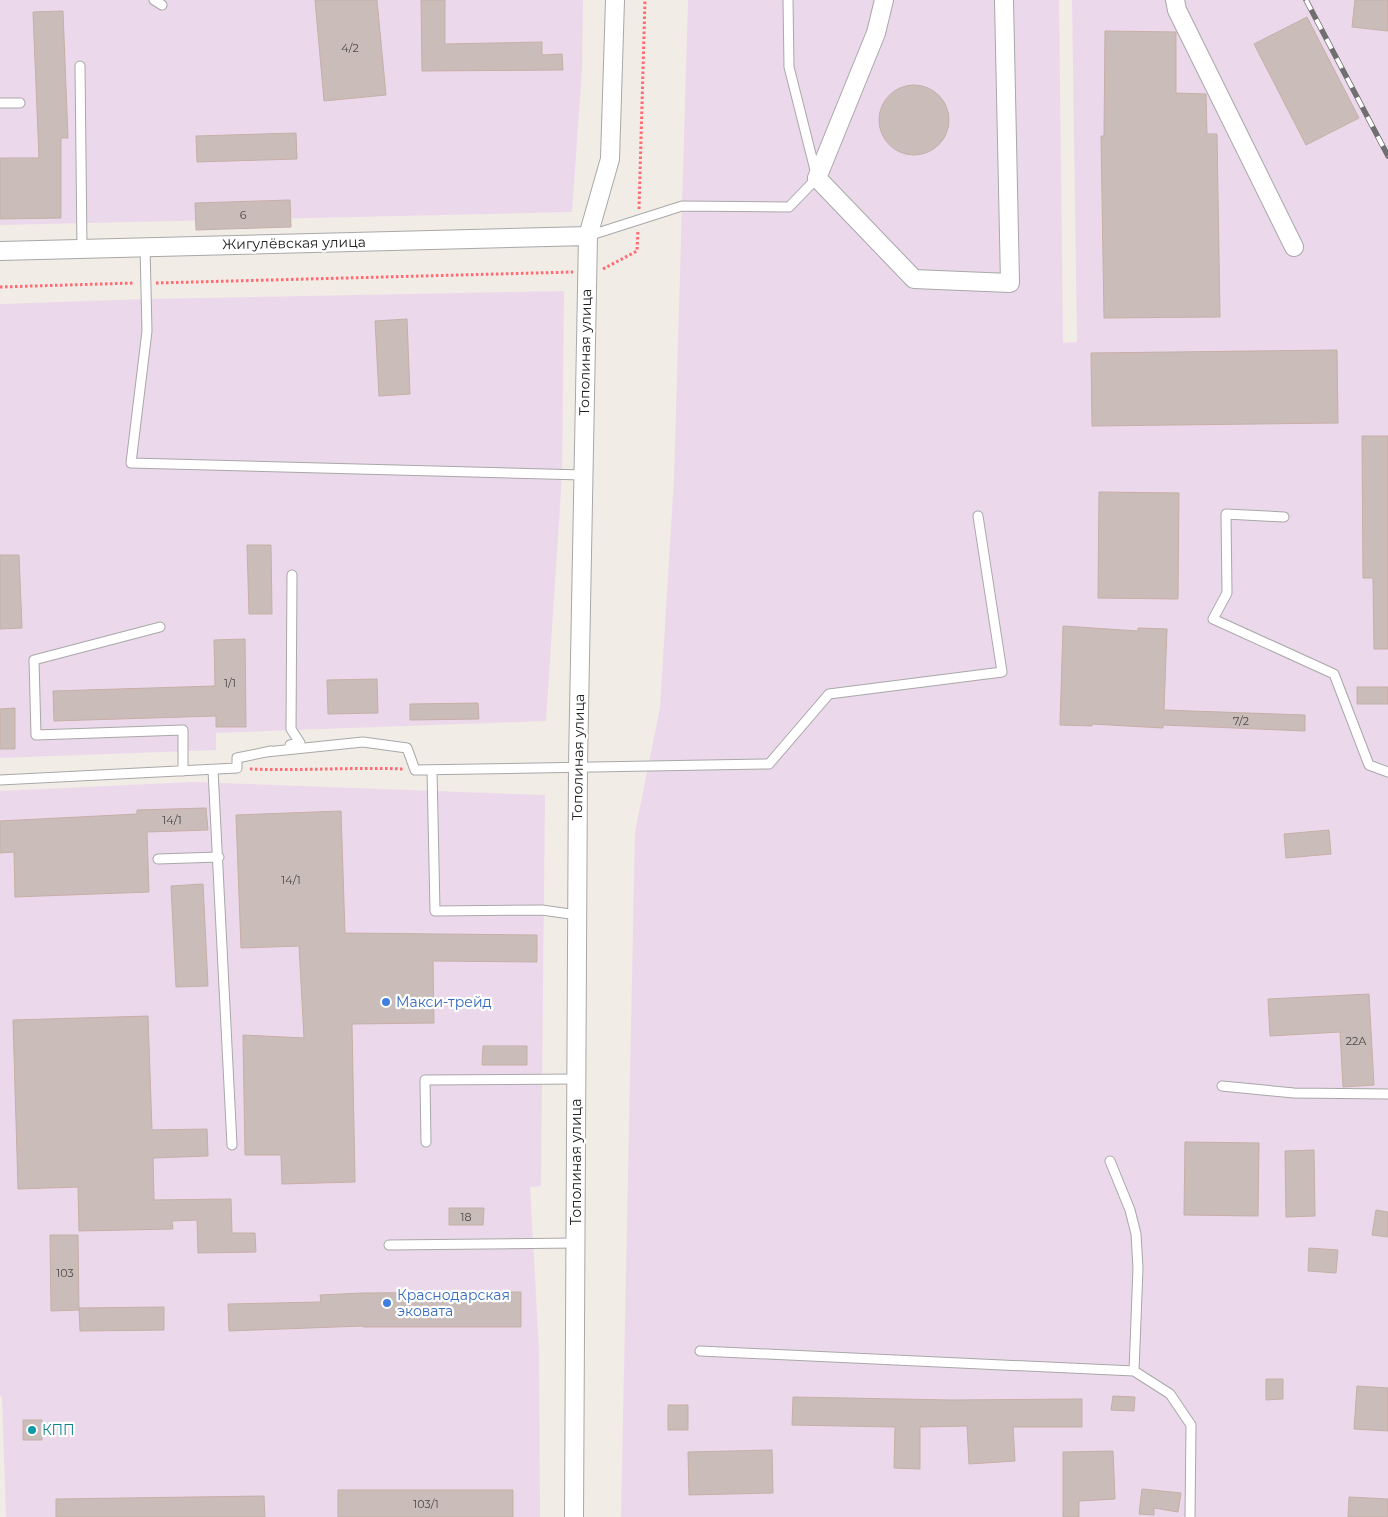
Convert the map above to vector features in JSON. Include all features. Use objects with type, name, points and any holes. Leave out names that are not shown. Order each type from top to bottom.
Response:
[{"type":"street","name":"Тополиная улица","points":[[574,1517],[578,765],[588,236],[610,159],[615,0]]},
{"type":"street","points":[[884,0],[876,33],[817,178],[914,279],[1010,283],[1004,0]]},
{"type":"street","points":[[1175,0],[1177,10],[1294,247]]},
{"type":"street","name":"Жигулёвская улица","points":[[0,251],[588,236]]},
{"type":"lane","points":[[588,236],[682,206],[788,207],[817,178],[789,67],[788,0]]},
{"type":"lane","points":[[80,66],[82,248]]},
{"type":"lane","points":[[0,103],[20,102]]},
{"type":"lane","points":[[144,247],[147,331],[131,463],[583,475]]},
{"type":"lane","points":[[1284,517],[1226,514],[1227,593],[1213,619],[1334,674],[1368,765],[1388,772]]},
{"type":"lane","points":[[266,752],[363,742],[407,748],[415,770],[578,765],[769,764],[829,694],[1002,672],[978,516]]},
{"type":"lane","points":[[0,780],[237,768],[237,758],[300,743],[291,729],[292,575]]},
{"type":"lane","points":[[160,627],[34,660],[36,735],[183,730],[184,771]]},
{"type":"lane","points":[[213,770],[219,857],[232,1146]]},
{"type":"lane","points":[[432,770],[435,911],[542,910],[577,915]]},
{"type":"lane","points":[[158,859],[219,857]]},
{"type":"lane","points":[[426,1142],[425,1080],[576,1079]]},
{"type":"lane","points":[[1222,1086],[1294,1093],[1388,1094]]},
{"type":"lane","points":[[1110,1161],[1130,1210],[1136,1234],[1138,1268],[1134,1371]]},
{"type":"lane","points":[[389,1245],[576,1243]]},
{"type":"lane","points":[[700,1351],[1134,1371],[1170,1394],[1191,1425],[1190,1517]]},
{"type":"path","points":[[237,768],[325,770],[350,767],[415,770]]},
{"type":"shaded area","points":[[0,0],[583,0],[582,69],[572,212],[0,225]]},
{"type":"shaded area","points":[[688,0],[1059,0],[1063,343],[1077,342],[1072,0],[1388,0],[1388,1517],[621,1517],[635,832],[660,708],[674,478]]},
{"type":"shaded area","points":[[564,291],[562,475],[546,721],[216,733],[216,750],[0,758],[0,304],[146,299]]},
{"type":"shaded area","points":[[193,782],[545,795],[541,1186],[530,1187],[539,1350],[540,1517],[6,1517],[2,1398],[0,1395],[0,791]]},
{"type":"building","points":[[315,0],[377,0],[386,95],[324,101]]},
{"type":"building","points":[[421,0],[445,0],[445,44],[542,42],[542,55],[562,54],[563,70],[422,71]]},
{"type":"building","points":[[1355,0],[1388,0],[1388,31],[1352,27]]},
{"type":"building","points":[[63,11],[68,138],[61,138],[61,218],[0,219],[0,158],[39,158],[33,12]]},
{"type":"building","points":[[1307,17],[1359,118],[1306,145],[1254,44]]},
{"type":"building","points":[[1105,31],[1176,32],[1176,93],[1206,94],[1207,134],[1217,134],[1220,317],[1104,318],[1101,136],[1104,136]]},
{"type":"building","points":[[914,85],[927,88],[939,95],[946,107],[949,120],[946,133],[939,145],[927,152],[914,155],[901,152],[889,145],[882,133],[879,120],[882,107],[889,95],[901,88]]},
{"type":"building","points":[[296,133],[297,159],[197,162],[196,136]]},
{"type":"building","points":[[290,200],[291,227],[196,230],[195,203]]},
{"type":"building","points":[[407,319],[410,394],[379,396],[375,321]]},
{"type":"building","points":[[1337,350],[1338,423],[1092,426],[1091,353]]},
{"type":"building","points":[[1362,436],[1388,436],[1388,649],[1374,649],[1373,578],[1363,578]]},
{"type":"building","points":[[1099,492],[1179,493],[1178,599],[1098,598]]},
{"type":"building","points":[[247,545],[271,545],[272,614],[249,614]]},
{"type":"building","points":[[0,555],[19,555],[22,628],[0,629]]},
{"type":"building","points":[[1063,626],[1138,631],[1138,628],[1167,629],[1164,710],[1305,715],[1305,731],[1163,725],[1163,728],[1092,724],[1092,726],[1060,725]]},
{"type":"building","points":[[245,639],[246,727],[216,727],[216,716],[54,721],[53,691],[215,686],[214,640]]},
{"type":"building","points":[[377,679],[378,713],[328,714],[327,680]]},
{"type":"building","points":[[1357,687],[1388,687],[1388,704],[1357,704]]},
{"type":"building","points":[[478,703],[479,719],[410,720],[410,704]]},
{"type":"building","points":[[15,708],[15,749],[0,749],[0,709]]},
{"type":"building","points":[[206,808],[208,830],[147,832],[149,892],[15,897],[14,852],[0,853],[0,821],[137,814],[137,810]]},
{"type":"building","points":[[341,811],[345,933],[537,935],[537,962],[433,961],[434,1023],[352,1024],[355,1182],[282,1184],[281,1155],[245,1155],[243,1035],[304,1038],[299,946],[241,948],[236,815]]},
{"type":"building","points":[[1329,830],[1331,854],[1286,858],[1284,834]]},
{"type":"building","points":[[203,884],[208,986],[176,987],[171,886]]},
{"type":"building","points":[[1369,994],[1374,1085],[1343,1087],[1340,1032],[1270,1036],[1268,999]]},
{"type":"building","points":[[148,1016],[152,1130],[207,1129],[208,1156],[153,1158],[154,1200],[231,1199],[232,1233],[255,1233],[256,1252],[198,1253],[197,1220],[172,1221],[173,1229],[79,1231],[78,1187],[18,1189],[13,1020]]},
{"type":"building","points":[[483,1046],[527,1046],[527,1065],[482,1065]]},
{"type":"building","points":[[1185,1142],[1259,1143],[1258,1216],[1184,1215]]},
{"type":"building","points":[[1314,1150],[1315,1216],[1286,1217],[1285,1151]]},
{"type":"building","points":[[449,1208],[484,1208],[483,1225],[449,1225]]},
{"type":"building","points":[[1376,1210],[1388,1212],[1388,1237],[1372,1235]]},
{"type":"building","points":[[50,1235],[78,1235],[79,1310],[51,1311]]},
{"type":"building","points":[[1309,1248],[1338,1250],[1336,1273],[1308,1271]]},
{"type":"building","points":[[521,1292],[521,1327],[363,1326],[229,1331],[228,1304],[321,1302],[320,1295],[363,1293]]},
{"type":"building","points":[[164,1307],[164,1330],[80,1331],[79,1308]]},
{"type":"building","points":[[1266,1379],[1283,1379],[1283,1399],[1266,1400]]},
{"type":"building","points":[[1357,1386],[1388,1388],[1388,1431],[1354,1429]]},
{"type":"building","points":[[1113,1396],[1135,1397],[1134,1411],[1111,1410]]},
{"type":"building","points":[[793,1397],[952,1400],[1082,1399],[1082,1427],[1013,1427],[1015,1461],[969,1464],[967,1426],[920,1427],[920,1469],[894,1468],[895,1427],[792,1425]]},
{"type":"building","points":[[668,1405],[688,1405],[688,1430],[668,1430]]},
{"type":"building","name":"КПП","points":[[23,1420],[42,1420],[42,1440],[23,1440]]},
{"type":"building","points":[[772,1450],[773,1493],[689,1495],[688,1452]]},
{"type":"building","points":[[1113,1451],[1115,1499],[1079,1501],[1079,1517],[1063,1517],[1063,1452]]},
{"type":"building","points":[[1142,1489],[1181,1493],[1178,1512],[1154,1508],[1154,1515],[1139,1514]]},
{"type":"building","points":[[338,1490],[513,1490],[513,1517],[338,1517]]},
{"type":"building","points":[[264,1496],[265,1517],[56,1517],[56,1499]]},
{"type":"building","points":[[1349,1497],[1388,1499],[1388,1517],[1348,1517]]},
{"type":"railway","points":[[1306,0],[1388,156]]},
{"type":"place","name":"Макси-трейд","points":[[386,1002]]},
{"type":"place","name":"Краснодарская эковата","points":[[387,1303]]},
{"type":"place","name":"КПП","points":[[32,1430]]}]
